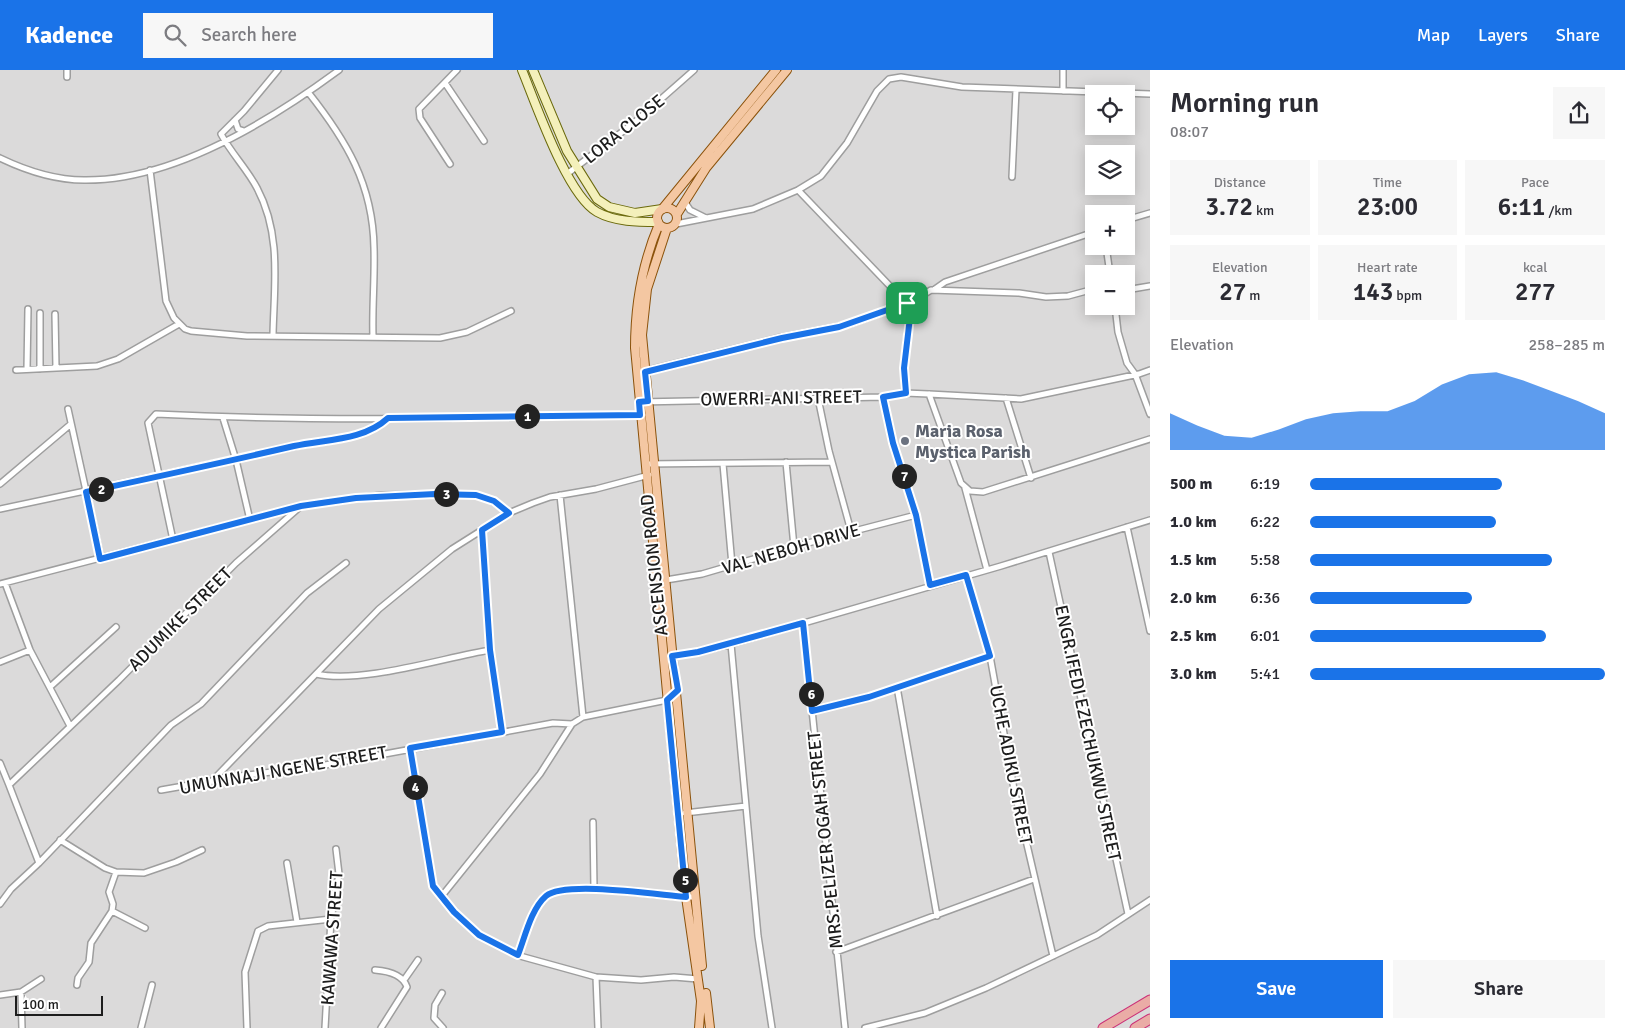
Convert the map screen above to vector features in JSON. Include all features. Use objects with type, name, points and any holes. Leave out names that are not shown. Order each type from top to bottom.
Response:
[{"type":"highway","points":[[1103,1028],[1150,1000]]},
{"type":"main road","points":[[522,70],[567,174],[581,197],[598,213],[625,221],[658,223],[668,228],[676,224],[677,214],[706,168],[787,70]]},
{"type":"main road","points":[[532,70],[550,115],[576,168],[597,199],[609,207],[635,213],[671,208],[677,214]]},
{"type":"main road","points":[[658,223],[657,216],[662,209],[776,70]]},
{"type":"main road","name":"ASCENSION ROAD","points":[[658,223],[644,267],[636,314],[635,348],[654,464],[672,656],[678,690],[682,813]]},
{"type":"main road","name":"ASCENSION ROAD","points":[[643,402],[645,372],[642,335],[647,288],[668,228]]},
{"type":"main road","name":"ASCENSION ROAD","points":[[645,415],[645,464],[667,700],[682,813],[701,1001],[699,1028]]},
{"type":"main road","name":"ASCENSION ROAD","points":[[690,897],[710,1028]]},
{"type":"street","points":[[67,70],[67,76]]},
{"type":"street","points":[[273,335],[276,256],[272,230],[258,189],[224,140],[221,132],[235,120],[278,70]]},
{"type":"street","points":[[0,158],[40,173],[84,180],[121,177],[150,170],[193,155],[244,131],[308,92],[339,70]]},
{"type":"street","points":[[450,164],[420,118],[419,109],[457,70]]},
{"type":"street","name":"LORA CLOSE","points":[[567,174],[635,122],[694,70]]},
{"type":"street","points":[[1063,70],[1063,91]]},
{"type":"street","points":[[676,224],[753,210],[798,190],[821,176],[847,143],[877,90],[895,74],[962,87],[1150,94]]},
{"type":"street","points":[[445,83],[484,141]]},
{"type":"street","points":[[1012,177],[1016,90]]},
{"type":"street","points":[[308,92],[337,130],[354,158],[368,200],[374,248],[373,336]]},
{"type":"street","points":[[235,120],[238,129],[244,131]]},
{"type":"street","points":[[150,170],[164,293],[170,311],[179,324],[191,332],[247,336],[454,336],[511,311]]},
{"type":"street","points":[[798,190],[911,309],[904,368],[906,393]]},
{"type":"street","points":[[684,201],[690,210],[707,218]]},
{"type":"street","points":[[1135,217],[1150,213]]},
{"type":"street","points":[[934,290],[945,282],[1085,235]]},
{"type":"street","points":[[1135,288],[1150,286]]},
{"type":"street","points":[[645,372],[782,338],[844,326],[907,303],[925,292],[934,290],[951,292],[1019,292],[1046,297],[1068,296],[1085,291]]},
{"type":"street","points":[[27,369],[28,309]]},
{"type":"street","points":[[40,314],[40,369]]},
{"type":"street","points":[[54,314],[56,368]]},
{"type":"street","points":[[1116,315],[1118,332],[1127,363],[1135,374],[1150,414]]},
{"type":"street","points":[[16,370],[97,366],[109,363],[179,324]]},
{"type":"street","name":"OWERRI-ANI STREET","points":[[643,402],[883,397],[906,393],[1033,398],[1150,370]]},
{"type":"street","points":[[929,394],[961,483],[965,488],[987,570]]},
{"type":"street","points":[[883,397],[893,443],[916,515],[930,585]]},
{"type":"street","points":[[818,398],[832,462],[851,532]]},
{"type":"street","points":[[1006,398],[1030,478]]},
{"type":"street","points":[[68,408],[100,559]]},
{"type":"street","points":[[173,540],[148,423],[150,418],[156,414],[223,418],[645,415]]},
{"type":"street","points":[[223,418],[236,460],[250,520]]},
{"type":"street","points":[[0,510],[297,446],[340,439],[378,426],[388,418]]},
{"type":"street","points":[[0,484],[71,424]]},
{"type":"street","points":[[965,488],[983,492],[1150,440]]},
{"type":"street","points":[[786,462],[794,547]]},
{"type":"street","points":[[645,464],[832,462]]},
{"type":"street","points":[[723,464],[732,565]]},
{"type":"street","points":[[211,782],[379,609],[416,576],[482,530],[509,513],[533,503],[560,495],[596,489],[646,475],[655,475]]},
{"type":"street","points":[[70,726],[30,650],[2,584],[301,506],[382,495],[471,494],[491,500],[509,513]]},
{"type":"street","points":[[560,495],[583,717]]},
{"type":"street","name":"ADUMIKE STREET","points":[[9,785],[236,563],[301,506]]},
{"type":"street","name":"VAL NEBOH DRIVE","points":[[666,580],[732,565],[916,515]]},
{"type":"street","points":[[672,656],[731,644],[1049,552],[1150,520]]},
{"type":"street","points":[[1128,527],[1150,631]]},
{"type":"street","points":[[482,530],[490,650],[502,732]]},
{"type":"street","name":"ENGR.IFEDI EZECHUKWU STREET","points":[[1049,552],[1128,914]]},
{"type":"street","points":[[0,904],[11,889],[106,795],[172,725],[201,704],[307,593],[346,563]]},
{"type":"street","name":"UCHE ADIKU STREET","points":[[966,575],[990,656],[1014,789],[1053,956]]},
{"type":"street","name":"MRS.PELIZER OGAH STREET","points":[[803,623],[845,1028]]},
{"type":"street","points":[[50,687],[116,627]]},
{"type":"street","points":[[731,644],[758,936],[772,1028]]},
{"type":"street","points":[[0,662],[30,650]]},
{"type":"street","points":[[316,674],[336,677],[368,674],[490,650]]},
{"type":"street","points":[[812,711],[860,700],[990,656]]},
{"type":"street","points":[[897,687],[937,916]]},
{"type":"street","points":[[441,897],[540,774],[572,724],[583,717],[667,700],[678,690]]},
{"type":"street","name":"UMUNNAJI NGENE STREET","points":[[161,790],[325,765],[553,723],[572,724]]},
{"type":"street","points":[[410,748],[433,886],[441,897],[479,935],[518,955],[596,977],[641,980],[674,977],[699,979]]},
{"type":"street","points":[[0,763],[39,863]]},
{"type":"street","points":[[682,813],[746,806]]},
{"type":"street","points":[[593,822],[594,889]]},
{"type":"street","points":[[60,840],[105,868],[116,872],[144,873],[176,862],[202,850]]},
{"type":"street","name":"KAWAWA STREET","points":[[325,1028],[331,919],[339,874],[336,849]]},
{"type":"street","points":[[287,863],[297,922]]},
{"type":"street","points":[[77,985],[78,978],[89,962],[91,943],[112,911],[113,904],[110,892],[116,872]]},
{"type":"street","points":[[836,952],[1034,879]]},
{"type":"street","points":[[518,955],[545,897],[560,889],[594,889],[690,897]]},
{"type":"street","points":[[866,1028],[925,1013],[956,1002],[1097,935],[1150,900]]},
{"type":"street","points":[[112,911],[145,928]]},
{"type":"street","points":[[247,1028],[244,984],[246,965],[258,931],[268,926],[331,919]]},
{"type":"street","points":[[381,1028],[406,990],[404,980],[418,960]]},
{"type":"street","points":[[375,970],[385,971],[404,980]]},
{"type":"street","points":[[596,977],[598,1028]]},
{"type":"street","points":[[0,995],[20,992],[41,979]]},
{"type":"street","points":[[141,1028],[152,985]]},
{"type":"street","points":[[20,992],[22,1028]]},
{"type":"street","points":[[442,994],[435,1005],[434,1018],[443,1028]]},
{"type":"shaded area","points":[[0,70],[1150,70],[1150,1028],[0,1028]]},
{"type":"place","name":"Maria Rosa Mystica Parish","points":[[905,441]]},
{"type":"route","points":[[907,303],[911,309],[905,349],[906,393],[883,397],[893,443],[916,515],[930,585],[966,575],[990,656],[869,697],[812,711],[810,675],[803,623],[731,644],[672,656],[678,690],[667,700],[686,897],[594,889],[560,889],[545,897],[529,926],[518,955],[479,935],[454,912],[433,886],[410,748],[502,732],[490,650],[482,530],[509,513],[494,501],[476,495],[382,495],[301,506],[100,559],[86,492],[297,446],[340,439],[378,426],[388,418],[640,415],[639,402],[648,401],[645,372],[760,343],[839,327],[907,303]]}]
